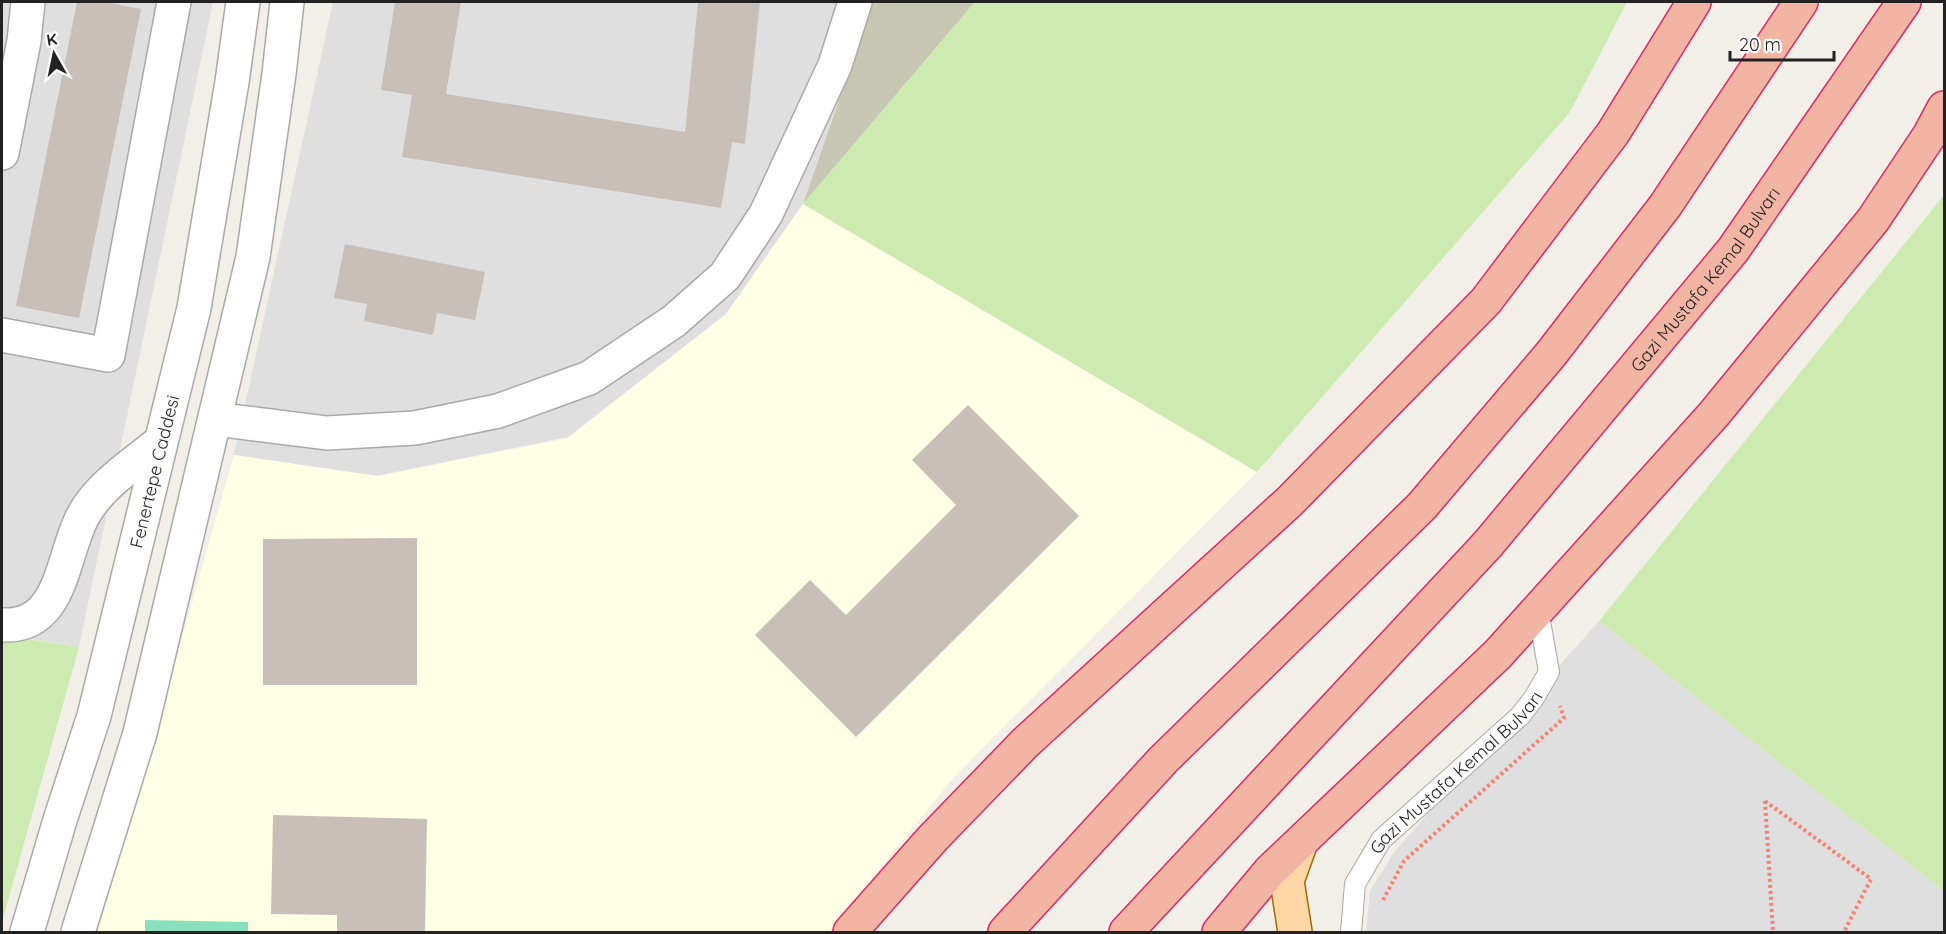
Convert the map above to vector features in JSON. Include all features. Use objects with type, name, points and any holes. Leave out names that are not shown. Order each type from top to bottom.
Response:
[{"type":"highway","points":[[850,933],[933,838],[1025,743],[1290,501],[1486,301],[1613,133],[1694,2]]},
{"type":"highway","points":[[1005,933],[1163,760],[1422,506],[1551,354],[1665,206],[1801,2]]},
{"type":"highway","name":"Gazi Mustafa Kemal Bulvarı","points":[[1126,933],[1488,544],[1734,250],[1904,2]]},
{"type":"highway","points":[[1219,933],[1270,872],[1498,654],[1714,414],[1873,220],[1937,129],[1944,108]]},
{"type":"main road","points":[[1295,933],[1287,881],[1301,842]]},
{"type":"street","points":[[2,153],[24,42],[28,2]]},
{"type":"street","points":[[2,334],[108,355],[174,2]]},
{"type":"street","name":"Fenertepe Caddesi","points":[[27,933],[60,820],[94,716],[194,308],[243,2]]},
{"type":"street","points":[[78,933],[140,733],[253,257],[287,2]]},
{"type":"street","points":[[215,419],[327,433],[415,428],[498,411],[589,378],[674,321],[725,276],[766,214],[835,65],[855,2]]},
{"type":"street","points":[[2,625],[16,626],[39,616],[54,595],[84,514],[105,487],[160,442]]},
{"type":"street","points":[[94,716],[140,733]]},
{"type":"lane","name":"Gazi Mustafa Kemal Bulvarı","points":[[1351,933],[1355,884],[1381,840],[1520,716],[1534,698],[1549,672],[1538,610]]},
{"type":"path","points":[[1383,900],[1404,861],[1564,718],[1549,672]]},
{"type":"path","points":[[1773,933],[1765,801],[1871,879],[1845,933]]},
{"type":"shaded area","points":[[2,2],[213,2],[79,647],[2,634]]},
{"type":"shaded area","points":[[333,2],[873,2],[803,204],[726,314],[568,437],[377,476],[234,455]]},
{"type":"shaded area","points":[[873,2],[975,2],[803,204]]},
{"type":"shaded area","points":[[803,204],[1257,472],[954,777],[829,932],[98,932],[234,455],[377,476],[568,438],[726,314]]},
{"type":"shaded area","points":[[1599,621],[1944,891],[1944,932],[1366,932],[1370,891],[1394,852]]},
{"type":"green space","points":[[975,2],[1627,2],[1570,112],[1257,472],[803,204]]},
{"type":"green space","points":[[1944,195],[1944,891],[1599,621]]},
{"type":"green space","points":[[2,635],[79,647],[2,922]]},
{"type":"green space","points":[[145,920],[248,922],[248,932],[145,932]]},
{"type":"building","points":[[77,2],[105,2],[141,9],[79,318],[16,306]]},
{"type":"building","points":[[395,2],[461,2],[446,94],[685,132],[698,2],[760,2],[745,144],[732,142],[721,208],[402,157],[412,95],[381,90]]},
{"type":"building","points":[[345,244],[485,272],[475,320],[437,313],[433,335],[364,321],[367,304],[334,298]]},
{"type":"building","points":[[968,405],[1079,516],[856,737],[755,635],[810,580],[846,615],[956,505],[912,460]]},
{"type":"building","points":[[417,538],[417,685],[263,685],[263,539]]},
{"type":"building","points":[[273,815],[427,819],[425,932],[337,932],[337,915],[271,914]]}]
